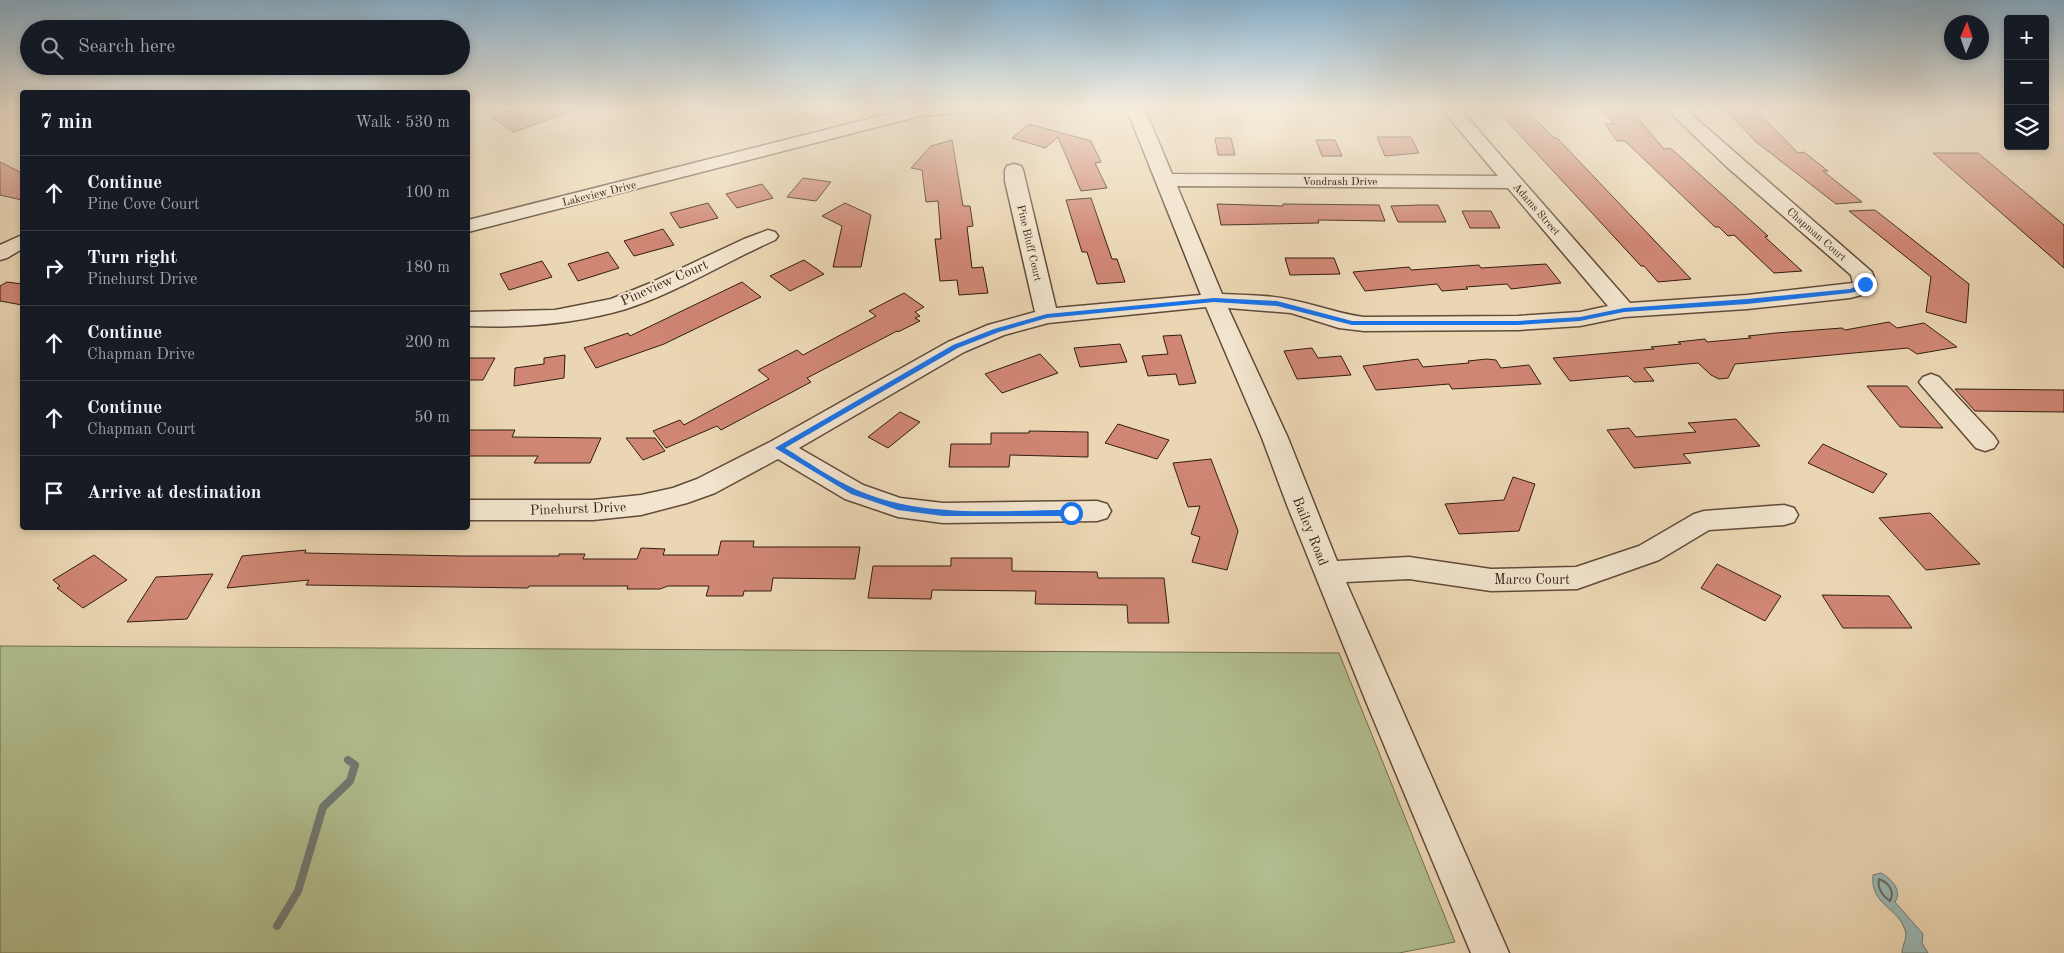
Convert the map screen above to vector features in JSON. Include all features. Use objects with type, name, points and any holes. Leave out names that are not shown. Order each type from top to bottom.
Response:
[{"type":"street","name":"Lakeview Drive","points":[[470,225],[761,151]]},
{"type":"street","name":"Bailey Road","points":[[1154,151],[1214,300],[1275,438],[1328,572],[1490,953]]},
{"type":"street","name":"Adams Street","points":[[1488,151],[1624,310]]},
{"type":"street","name":"Chapman Court","points":[[1721,151],[1861,272],[1865,278],[1865,284],[1861,288],[1850,291],[1747,302]]},
{"type":"street","name":"Pine Bluff Court","points":[[1014,170],[1014,181],[1047,316]]},
{"type":"street","name":"Vondrash Drive","points":[[1166,180],[1514,182]]},
{"type":"street","points":[[0,236],[20,241]]},
{"type":"street","name":"Pineview Court","points":[[470,319],[540,318],[602,308],[639,296],[716,258],[768,236]]},
{"type":"street","points":[[0,254],[20,242]]},
{"type":"street","name":"Pinehurst Drive","points":[[470,510],[593,510],[641,505],[678,496],[706,486],[779,448],[956,347],[996,330],[1047,316],[1214,300],[1277,304],[1295,307],[1340,321],[1364,324],[1518,323],[1580,319],[1624,310],[1747,302]]},
{"type":"street","points":[[1931,382],[1985,442]]},
{"type":"street","points":[[779,448],[854,492],[898,507],[943,512],[1055,513],[1097,511]]},
{"type":"street","name":"Marco Court","points":[[1328,572],[1408,568],[1491,580],[1577,578],[1649,553],[1704,522],[1784,515]]},
{"type":"green space","points":[[0,646],[1339,653],[1455,942],[1399,953],[0,953]]},
{"type":"water","points":[[1881,873],[1895,885],[1898,894],[1895,902],[1923,934],[1922,943],[1928,953],[1902,953],[1906,936],[1905,930],[1897,916],[1880,900],[1873,885],[1873,875]]},
{"type":"building","points":[[926,151],[954,151],[963,206],[970,206],[973,226],[967,227],[972,268],[983,267],[988,293],[959,295],[957,280],[940,281],[935,239],[941,239],[938,201],[926,202],[922,170],[911,168]]},
{"type":"building","points":[[1064,151],[1096,151],[1101,162],[1095,163],[1107,188],[1081,191]]},
{"type":"building","points":[[1217,151],[1234,151],[1235,155],[1218,155]]},
{"type":"building","points":[[1320,151],[1340,151],[1342,156],[1322,156]]},
{"type":"building","points":[[1383,151],[1419,153],[1385,156]]},
{"type":"building","points":[[1535,151],[1570,151],[1691,279],[1658,282],[1644,266],[1641,266]]},
{"type":"building","points":[[1636,151],[1674,151],[1768,236],[1765,237],[1802,271],[1774,273],[1734,235],[1728,236],[1719,227],[1715,227]]},
{"type":"building","points":[[1768,151],[1804,152],[1828,171],[1823,171],[1862,202],[1836,204]]},
{"type":"building","points":[[1933,153],[1978,153],[2064,225],[2064,268]]},
{"type":"building","points":[[0,162],[20,172],[20,200],[0,195]]},
{"type":"building","points":[[803,178],[831,182],[816,201],[787,197]]},
{"type":"building","points":[[762,184],[773,198],[737,208],[726,194]]},
{"type":"building","points":[[1091,198],[1112,259],[1117,259],[1125,282],[1097,284],[1087,252],[1082,252],[1066,200]]},
{"type":"building","points":[[708,203],[718,218],[680,228],[670,213]]},
{"type":"building","points":[[845,203],[871,215],[861,267],[833,267],[842,226],[822,216]]},
{"type":"building","points":[[1217,204],[1283,206],[1283,204],[1379,205],[1385,221],[1318,220],[1319,223],[1221,225]]},
{"type":"building","points":[[1438,205],[1446,222],[1398,222],[1391,206]]},
{"type":"building","points":[[1875,210],[1969,284],[1966,323],[1926,312],[1931,277],[1849,211]]},
{"type":"building","points":[[1462,211],[1491,211],[1500,228],[1470,228]]},
{"type":"building","points":[[663,229],[674,245],[634,256],[624,241]]},
{"type":"building","points":[[608,252],[619,268],[578,281],[568,264]]},
{"type":"building","points":[[1285,258],[1334,258],[1340,274],[1290,275]]},
{"type":"building","points":[[804,260],[824,274],[790,291],[770,276]]},
{"type":"building","points":[[542,261],[552,277],[509,290],[500,274]]},
{"type":"building","points":[[1546,264],[1561,283],[1511,289],[1507,284],[1442,291],[1437,284],[1365,291],[1353,272],[1409,267],[1411,270],[1479,265],[1481,268]]},
{"type":"building","points":[[7,282],[20,284],[20,305],[0,301],[0,286]]},
{"type":"building","points":[[742,282],[761,297],[664,344],[596,368],[584,348],[628,333],[630,336]]},
{"type":"building","points":[[904,293],[924,307],[915,312],[920,316],[915,318],[920,321],[807,378],[811,382],[721,430],[717,426],[666,448],[653,431],[680,420],[684,425],[769,379],[758,370],[797,350],[803,355],[876,316],[869,311]]},
{"type":"building","points":[[1889,322],[1897,328],[1924,323],[1957,347],[1917,354],[1908,348],[1735,364],[1728,378],[1719,379],[1711,375],[1698,363],[1644,368],[1654,381],[1634,382],[1628,376],[1570,381],[1553,358],[1654,349],[1651,347],[1705,339],[1707,342],[1751,338],[1748,336],[1776,333],[1842,328],[1845,330]]},
{"type":"building","points":[[1181,335],[1196,383],[1179,385],[1176,374],[1148,376],[1142,356],[1168,354],[1163,336]]},
{"type":"building","points":[[1120,344],[1127,362],[1080,367],[1074,348]]},
{"type":"building","points":[[1312,348],[1318,358],[1341,356],[1351,375],[1297,379],[1284,351]]},
{"type":"building","points":[[1040,354],[1058,373],[1002,393],[985,374]]},
{"type":"building","points":[[565,355],[564,378],[514,386],[515,368],[544,364],[544,358]]},
{"type":"building","points":[[470,358],[495,358],[483,380],[470,380]]},
{"type":"building","points":[[1418,359],[1423,367],[1469,363],[1468,361],[1487,359],[1496,360],[1501,368],[1529,365],[1541,384],[1452,389],[1449,384],[1376,390],[1363,366]]},
{"type":"building","points":[[1867,386],[1907,386],[1943,428],[1900,427]]},
{"type":"building","points":[[1955,389],[2064,390],[2064,412],[1975,411]]},
{"type":"building","points":[[900,412],[920,422],[888,448],[868,437]]},
{"type":"building","points":[[1736,419],[1760,446],[1683,454],[1691,463],[1634,468],[1607,430],[1629,428],[1636,437],[1696,432],[1688,423]]},
{"type":"building","points":[[1118,424],[1169,440],[1157,459],[1105,443]]},
{"type":"building","points":[[470,430],[515,430],[512,437],[601,438],[590,463],[534,463],[538,456],[470,456]]},
{"type":"building","points":[[1029,431],[1088,432],[1088,457],[1010,455],[1009,467],[949,467],[951,444],[991,444],[991,433],[1029,433]]},
{"type":"building","points":[[626,438],[655,438],[665,451],[643,460]]},
{"type":"building","points":[[1823,444],[1887,474],[1873,493],[1808,463]]},
{"type":"building","points":[[1211,459],[1238,531],[1227,570],[1192,562],[1200,537],[1191,534],[1200,506],[1188,507],[1173,463]]},
{"type":"building","points":[[1513,477],[1535,484],[1519,531],[1459,534],[1445,504],[1504,500]]},
{"type":"building","points":[[1930,513],[1980,564],[1926,570],[1879,518]]},
{"type":"building","points":[[721,541],[754,541],[753,547],[860,547],[855,579],[773,578],[771,591],[744,591],[743,596],[706,596],[709,586],[627,589],[628,586],[529,586],[528,588],[306,585],[309,580],[227,588],[242,556],[306,550],[305,553],[462,556],[559,556],[559,554],[585,554],[583,559],[637,559],[641,548],[665,549],[663,555],[718,555]]},
{"type":"building","points":[[94,555],[127,580],[83,608],[57,588],[60,586],[53,580]]},
{"type":"building","points":[[951,558],[1012,558],[1012,571],[1097,572],[1098,578],[1164,578],[1169,623],[1128,623],[1127,605],[1035,604],[1036,591],[932,590],[931,599],[868,598],[873,566],[951,566]]},
{"type":"building","points":[[1717,564],[1781,596],[1765,621],[1701,588]]},
{"type":"building","points":[[213,574],[187,619],[127,622],[156,577]]},
{"type":"building","points":[[1822,595],[1889,596],[1912,628],[1843,628]]},
{"type":"waterway","points":[[277,926],[298,891],[323,807],[350,781],[355,765],[348,760]]},
{"type":"route","points":[[1071,513],[943,512],[919,511],[898,507],[854,492],[779,448],[956,347],[996,330],[1047,316],[1214,300],[1277,304],[1295,307],[1352,323],[1498,324],[1580,319],[1624,310],[1747,302],[1850,291],[1861,288],[1865,284]]}]
